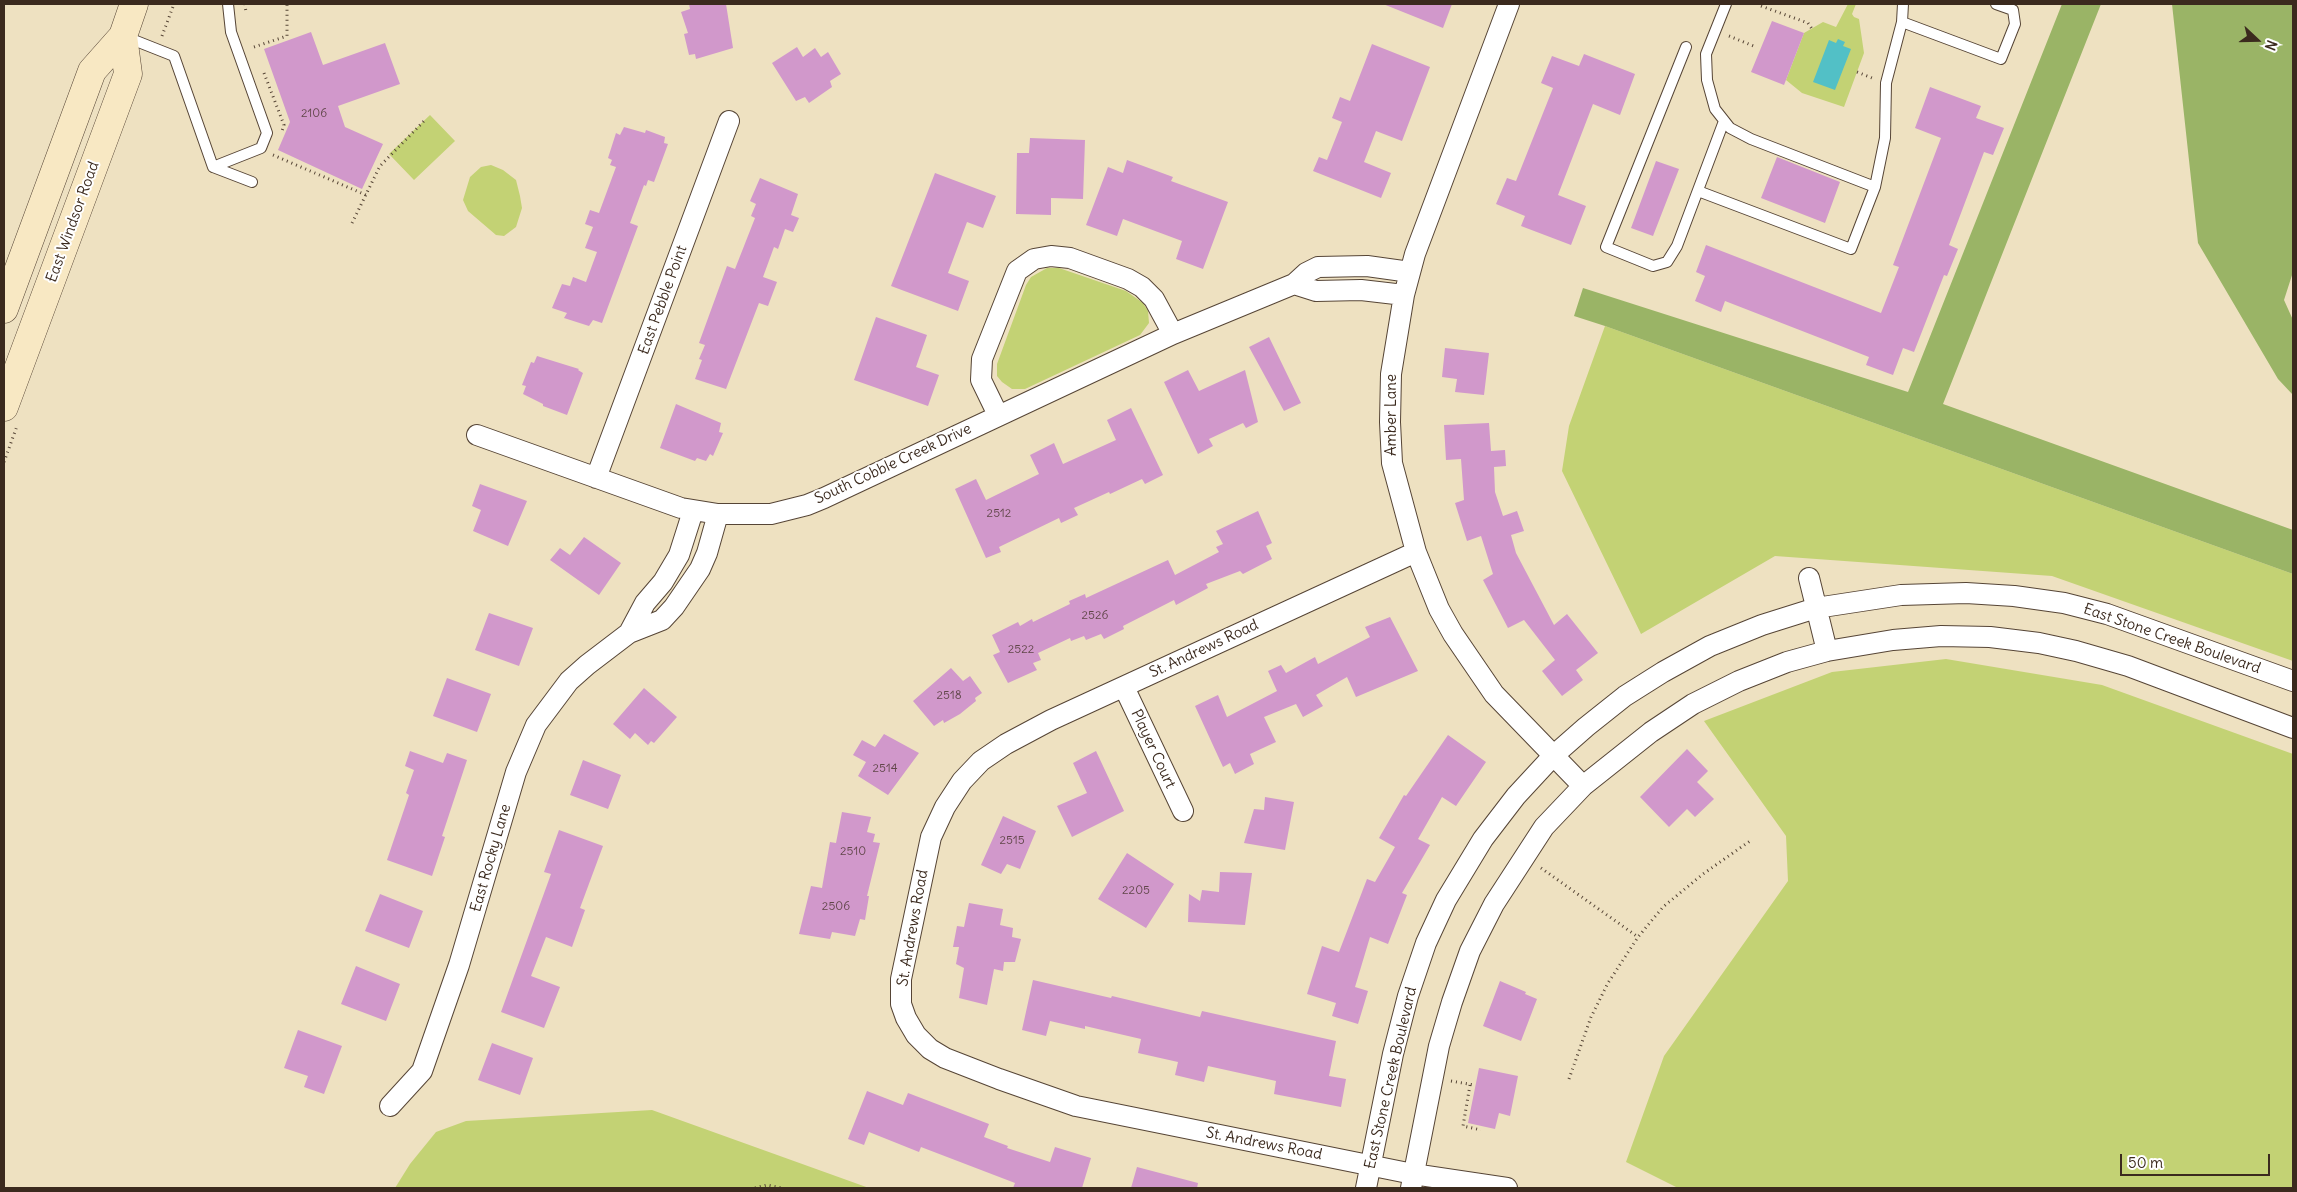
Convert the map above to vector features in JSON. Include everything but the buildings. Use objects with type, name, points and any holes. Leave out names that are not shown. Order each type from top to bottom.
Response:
[{"type":"main road","name":"East Windsor Road","points":[[4,309],[92,71],[123,36],[134,4]]},
{"type":"main road","name":"East Windsor Road","points":[[4,407],[128,74],[123,36]]},
{"type":"street","name":"Amber Lane","points":[[1509,4],[1410,272],[1404,295],[1391,374],[1390,430],[1392,463],[1416,552],[1439,609],[1474,666],[1494,694],[1583,786]]},
{"type":"street","name":"East Pebble Point","points":[[596,478],[729,121]]},
{"type":"street","points":[[998,415],[981,380],[982,359],[1017,271],[1034,259],[1050,256],[1070,258],[1128,279],[1142,287],[1154,299],[1174,334]]},
{"type":"street","name":"South Cobble Creek Drive","points":[[477,435],[664,503],[693,511],[718,514],[764,514],[807,505],[1174,334],[1294,284],[1306,273],[1318,267],[1367,266],[1410,272]]},
{"type":"street","points":[[1294,284],[1316,291],[1362,290],[1404,295]]},
{"type":"street","name":"East Rocky Lane","points":[[629,634],[645,603],[663,582],[679,555],[687,535],[693,511]]},
{"type":"street","name":"East Rocky Lane","points":[[390,1106],[422,1071],[459,965],[516,772],[536,725],[569,681],[586,665],[629,634],[662,620],[674,607],[704,561],[713,538],[718,514]]},
{"type":"street","name":"St. Andrews Road","points":[[1416,552],[1051,720],[1006,744],[981,761],[962,781],[945,807],[931,837],[901,979],[902,1004],[906,1018],[916,1035],[930,1049],[945,1058],[1076,1106],[1371,1164],[1412,1181],[1507,1188]]},
{"type":"street","points":[[1809,578],[1827,651]]},
{"type":"street","name":"East Stone Creek Boulevard","points":[[1366,1188],[1393,1054],[1408,996],[1426,943],[1446,900],[1483,839],[1516,796],[1554,756],[1625,696],[1663,672],[1718,642],[1762,625],[1816,608],[1901,594],[1966,593],[2014,596],[2064,603],[2107,614],[2293,681]]},
{"type":"street","points":[[1412,1181],[1440,1046],[1452,1002],[1470,951],[1494,904],[1544,827],[1583,786],[1651,732],[1693,704],[1739,681],[1787,662],[1827,651],[1893,640],[1941,636],[1990,637],[2039,643],[2076,651],[2128,666],[2293,728]]},
{"type":"street","name":"Player Court","points":[[1124,687],[1183,810]]},
{"type":"lane","points":[[213,167],[261,148],[267,133],[230,32],[228,4]]},
{"type":"lane","points":[[1726,4],[1706,54],[1708,80],[1715,109],[1724,122],[1730,128],[1751,139],[1875,187]]},
{"type":"lane","points":[[1698,191],[1851,249],[1875,187],[1885,138],[1886,83],[1902,22],[1903,4]]},
{"type":"lane","points":[[1902,22],[2001,59],[2015,24],[2013,10],[1996,4]]},
{"type":"lane","points":[[123,36],[174,56],[213,167],[252,182]]},
{"type":"lane","points":[[1686,47],[1606,247],[1653,266],[1667,262],[1677,246],[1724,122]]},
{"type":"path","points":[[245,4],[247,23]]},
{"type":"path","points":[[254,47],[286,36],[287,4]]},
{"type":"path","points":[[1761,6],[1808,23],[1812,29]]},
{"type":"path","points":[[1716,31],[1756,47]]},
{"type":"path","points":[[251,40],[257,56]]},
{"type":"path","points":[[260,65],[284,125],[281,133]]},
{"type":"path","points":[[1857,72],[1875,79]]},
{"type":"path","points":[[352,223],[380,166],[424,121]]},
{"type":"path","points":[[275,148],[272,156],[366,195]]},
{"type":"path","points":[[1569,1079],[1595,1009],[1608,983],[1638,937],[1663,907],[1703,874],[1750,841]]},
{"type":"path","points":[[1524,856],[1638,937]]},
{"type":"path","points":[[1470,1084],[1463,1126],[1481,1130]]},
{"type":"path","points":[[755,1188],[767,1184],[782,1188]]},
{"type":"green space","points":[[1848,4],[1856,4],[1852,14],[1859,19],[1864,53],[1844,107],[1802,93],[1786,80],[1804,33],[1823,22],[1836,27]]},
{"type":"green space","points":[[2062,4],[2101,4],[1943,404],[2293,530],[2293,574],[1574,316],[1583,288],[1908,392]]},
{"type":"green space","points":[[2172,4],[2293,4],[2293,272],[2284,300],[2293,320],[2293,395],[2278,379],[2198,243]]},
{"type":"green space","points":[[430,115],[455,141],[414,180],[389,154]]},
{"type":"green space","points":[[491,165],[503,170],[516,180],[520,196],[522,208],[516,227],[504,236],[496,235],[468,211],[463,200],[470,177],[481,167]]},
{"type":"green space","points":[[1047,268],[1059,268],[1126,291],[1143,303],[1148,311],[1149,323],[1140,335],[1025,389],[1012,389],[997,376],[997,364],[1026,285],[1031,277]]},
{"type":"green space","points":[[1605,326],[2293,574],[2293,661],[2052,576],[1775,556],[1641,634],[1562,471],[1569,426]]},
{"type":"green space","points":[[1946,659],[2102,685],[2293,754],[2293,1188],[1678,1188],[1626,1162],[1664,1056],[1788,881],[1786,836],[1704,721],[1832,672]]},
{"type":"green space","points":[[652,1110],[869,1188],[395,1188],[410,1164],[436,1132],[466,1121]]},
{"type":"water","points":[[1838,39],[1845,42],[1843,46],[1851,49],[1835,90],[1813,82],[1829,40],[1836,43]]}]
